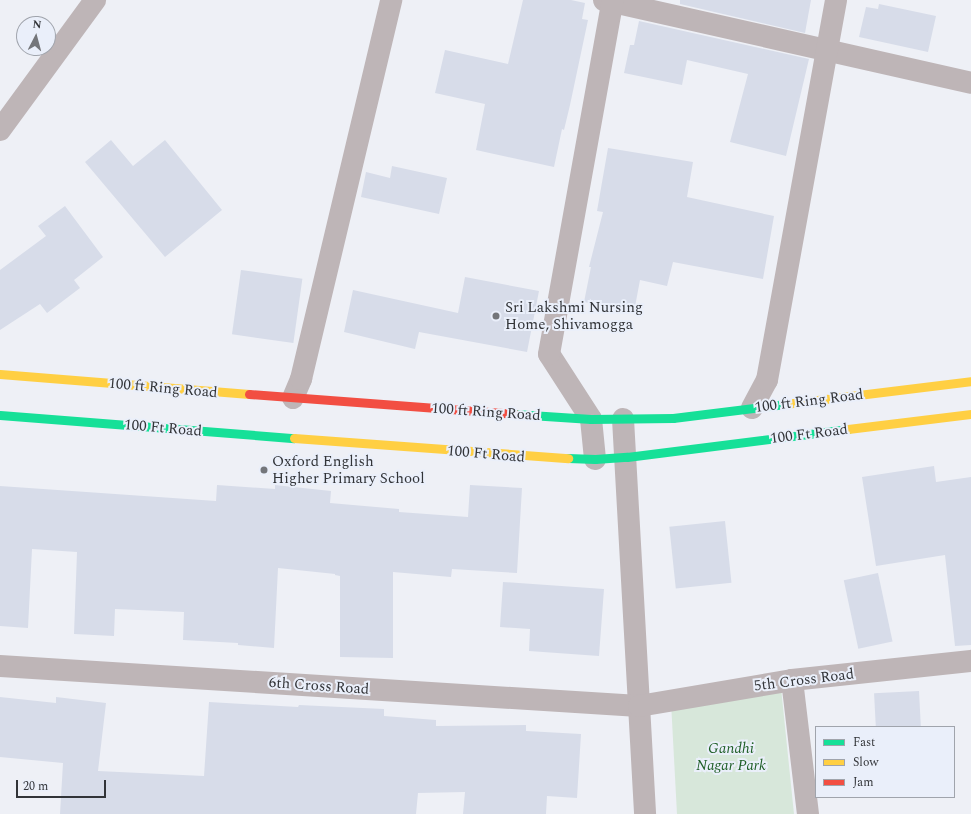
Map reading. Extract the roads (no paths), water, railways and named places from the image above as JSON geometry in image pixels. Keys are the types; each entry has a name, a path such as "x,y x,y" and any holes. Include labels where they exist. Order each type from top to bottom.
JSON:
{"main road":[{"name":"100 ft Ring Road","path":"0,374 293,398 591,419 673,418 971,381"},
{"name":"100 Ft Road","path":"0,415 535,457 595,459 627,457 971,414"}],"street":[{"path":"0,130 95,0"},
{"path":"293,398 301,379 391,0"},
{"path":"752,408 767,380 836,0"},
{"path":"595,459 591,419 549,354 610,1 971,83"},
{"path":"623,419 627,457 645,814"},
{"name":"5th Cross Road","path":"639,706 792,680 971,661"},
{"name":"6th Cross Road","path":"0,666 639,706"},
{"path":"792,680 808,814"}],"place":[{"name":"Sri Lakshmi Nursing Home, Shivamogga","path":"496,316"},
{"name":"Oxford English Higher Primary School","path":"264,470"}],"park label":[{"name":"Gandhi Nagar Park","path":"731,756"}]}
